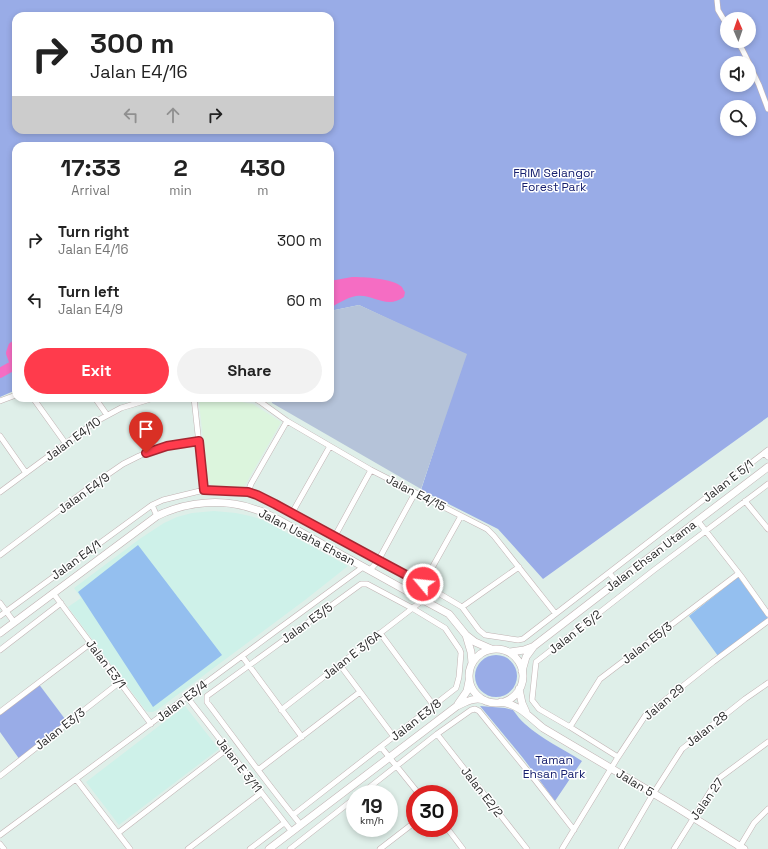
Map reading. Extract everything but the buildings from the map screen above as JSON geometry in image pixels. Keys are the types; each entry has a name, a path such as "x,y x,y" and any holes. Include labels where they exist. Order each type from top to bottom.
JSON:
{"street":[{"path":"717,0 718,10 720,13"},
{"path":"756,81 768,109"},
{"path":"0,401 12,396"},
{"path":"36,402 66,444"},
{"path":"97,402 107,415"},
{"name":"Jalan E4/10","path":"0,492 95,422 121,408 141,402"},
{"path":"194,402 204,490"},
{"name":"Jalan E4/15","path":"260,402 287,421 371,470 491,532 555,613"},
{"path":"248,492 251,484 287,421"},
{"path":"0,436 26,473"},
{"name":"Jalan E4/9","path":"0,554 123,464 159,448 199,441"},
{"path":"292,513 330,446"},
{"path":"766,451 768,457"},
{"name":"Jalan E 5/1","path":"462,607 479,630 485,635 513,640 523,639 766,451"},
{"name":"Jalan Ehsan Utama","path":"522,671 526,657 534,646 768,467"},
{"path":"335,536 371,470"},
{"name":"Jalan E 5/2","path":"570,727 539,709 532,700 536,662 768,484"},
{"name":"Jalan E4/1","path":"0,616 152,505 163,500 204,490 248,492 275,504 423,584 462,607"},
{"path":"370,570 378,560 415,493"},
{"path":"745,501 768,529"},
{"name":"Jalan Usaha Ehsan","path":"0,633 157,516 173,508 192,504 224,503 257,510 280,520 449,614 466,635 480,645 491,649"},
{"path":"152,505 157,516"},
{"path":"423,584 461,516"},
{"path":"698,521 768,614"},
{"name":"Jalan E3/4","path":"0,835 363,567"},
{"path":"462,607 519,567"},
{"path":"609,573 616,582"},
{"name":"Jalan E5/3","path":"570,727 600,679 738,574"},
{"name":"Jalan E3/5","path":"258,770 207,702 207,696 361,584 367,584 412,608"},
{"name":"Jalan E3/1","path":"54,593 151,724"},
{"name":"Jalan E 3/6A","path":"282,710 423,600"},
{"path":"0,603 14,622"},
{"path":"0,650 61,604"},
{"name":"Jalan E3/8","path":"293,815 456,688 458,683 460,650 445,628 412,608"},
{"name":"Jalan 29","path":"562,849 611,768 645,716 768,621"},
{"path":"380,633 434,706"},
{"name":"Jalan Usaha Ehsan","path":"466,635 471,652 472,663"},
{"path":"0,712 91,642"},
{"name":"Jalan Ehsan Utama","path":"510,652 524,650 534,646"},
{"path":"269,849 457,706 471,700 481,699 495,703 512,697 519,689 522,677 522,671 517,658 510,652 491,649 482,653 472,663 469,672 466,694 457,706"},
{"path":"242,656 302,737"},
{"path":"340,665 394,737"},
{"path":"469,680 475,693 486,701"},
{"name":"Jalan E3/3","path":"0,776 120,682"},
{"name":"Jalan 28","path":"621,849 653,794 682,749 745,699 768,683"},
{"name":"Jalan 5","path":"519,689 522,703 527,714"},
{"path":"301,825 258,770 360,692"},
{"name":"Jalan E 3/11","path":"187,697 292,832"},
{"name":"Jalan 5","path":"501,702 511,704 527,714 543,728 741,848"},
{"path":"373,785 437,734 471,710 475,709 479,710 536,780 574,830"},
{"path":"570,727 618,757"},
{"name":"Jalan E2/2","path":"437,734 527,849"},
{"name":"Jalan 27","path":"674,849 718,779 768,742"},
{"path":"381,747 412,785"},
{"path":"118,833 227,749"},
{"path":"76,780 130,849"},
{"path":"188,849 261,793"},
{"path":"290,849 346,805"},
{"path":"741,848 754,823 768,809"},
{"path":"250,849 284,823"},
{"path":"380,849 406,829"},
{"path":"454,837 463,849"},
{"path":"0,844 4,849"}],"shaded area":[{"path":"352,277 385,280 398,284 402,287 405,292 404,297 397,301 385,302 368,297 356,296 346,299 334,306 334,280"},
{"path":"359,305 467,354 421,489 272,403 334,402 334,310"},
{"path":"199,402 242,402 253,404 281,422 244,487 213,486 208,482"},
{"path":"214,511 236,513 263,520 348,566 305,600 157,710 149,712 146,711 68,607 81,598 74,588 141,538 164,523 177,517 192,513"},
{"path":"138,545 222,655 153,707 78,592"},
{"path":"738,577 768,618 718,656 689,616"},
{"path":"185,706 219,749 119,825 86,782"}],"green space":[{"name":"FRIM Selangor Forest Park","path":"0,0 768,0 768,417 543,579 498,529 421,490 465,355 359,305 334,310 334,142 12,142 12,392 0,397"},
{"path":"492,655 500,655 508,658 514,664 517,676 514,688 508,694 500,697 492,697 484,694 478,688 475,680 475,672 478,664 484,658"},
{"path":"38,683 68,723 20,760 0,732 0,712"},
{"name":"Taman Ehsan Park","path":"480,706 513,710 522,721 545,739 582,761 555,801 523,758"}],"waterway":[{"path":"12,350 12,356"},
{"path":"0,373 12,366"}],"route":[{"path":"146,453 167,446 199,441 204,490 248,492 257,495 423,584"}]}
